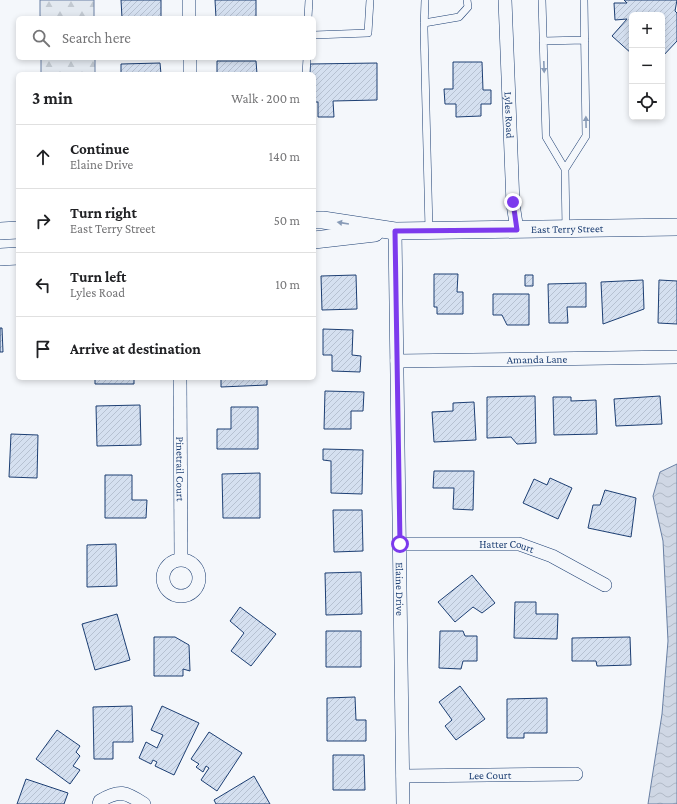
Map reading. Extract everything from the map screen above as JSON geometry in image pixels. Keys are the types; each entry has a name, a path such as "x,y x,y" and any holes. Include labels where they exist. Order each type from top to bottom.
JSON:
{"street":[{"path":"189,0 189,16"},
{"name":"Lyles Road","path":"505,0 513,204 517,230"},
{"path":"190,60 190,72"},
{"name":"East Terry Street","path":"316,220 395,231 677,226"},
{"path":"0,231 16,230"},
{"path":"316,240 395,231"},
{"name":"Elaine Drive","path":"395,231 403,804"},
{"path":"0,257 16,256"},
{"name":"Amanda Lane","path":"397,361 677,357"},
{"name":"Pinetrail Court","path":"180,380 181,559"},
{"name":"Hatter Court","path":"400,544 519,544 552,556 605,585"},
{"name":"Lee Court","path":"403,776 576,774"},
{"path":"99,804 100,801 113,793 130,794 144,804"}],"lane":[{"path":"308,0 308,16"},
{"path":"316,35 368,33 370,0"},
{"path":"425,0 424,23 429,230"},
{"path":"424,23 459,17 468,7 467,0"},
{"path":"542,0 546,137 565,169 566,229"},
{"path":"565,169 586,136 584,0"},
{"path":"543,41 585,40"},
{"path":"306,72 307,60"}],"green space":[{"path":"40,0 94,0 94,16 40,16"},
{"path":"41,60 95,60 95,72 41,72"}],"water":[{"path":"677,464 677,804 648,804 662,714 668,641 663,541 653,496 660,472"}],"building":[{"path":"121,0 161,0 161,16 122,16"},
{"path":"215,0 256,0 256,16 216,16"},
{"path":"624,0 677,0 675,11 677,13 677,41 665,54 665,12 629,12 629,51 612,36 627,19 615,20 614,3 627,3"},
{"path":"217,61 256,61 257,72 217,72"},
{"path":"453,62 482,62 483,90 491,90 491,104 481,104 481,116 456,117 456,104 445,104 444,89 453,89"},
{"path":"160,63 161,72 121,72 121,64"},
{"path":"377,63 377,100 333,101 334,117 318,117 318,102 316,102 316,72 310,72 310,64"},
{"path":"434,274 458,274 457,292 463,292 463,314 437,314 437,307 434,307"},
{"path":"356,275 357,309 322,310 321,276"},
{"path":"525,275 533,275 533,286 525,286"},
{"path":"643,280 644,309 603,324 601,282"},
{"path":"659,280 677,281 677,324 658,323"},
{"path":"586,283 586,307 567,307 568,323 549,323 548,284"},
{"path":"493,294 529,294 529,325 507,325 502,315 493,315"},
{"path":"0,328 2,328 3,352 0,352"},
{"path":"323,329 353,330 352,355 361,356 360,372 332,371 332,355 323,355"},
{"path":"95,380 134,380 134,384 95,384"},
{"path":"221,380 267,380 267,385 221,387"},
{"path":"325,391 364,392 363,411 351,411 351,429 324,429"},
{"path":"535,396 536,443 517,444 511,437 487,438 487,397"},
{"path":"660,396 662,424 616,426 614,399"},
{"path":"553,397 571,397 571,401 596,400 597,434 554,435"},
{"path":"474,402 476,440 434,442 432,412 453,411 453,403"},
{"path":"140,405 141,445 97,446 96,406"},
{"path":"231,407 258,407 258,449 217,449 217,429 231,429"},
{"path":"11,434 38,435 37,478 9,477"},
{"path":"323,449 363,450 362,494 331,493 331,461 323,460"},
{"path":"434,471 474,471 473,510 453,509 454,488 433,488"},
{"path":"260,473 260,518 223,518 222,474"},
{"path":"105,475 132,475 132,500 147,500 146,518 105,518"},
{"path":"550,478 572,488 558,519 523,503 534,479 547,485"},
{"path":"605,490 636,498 631,537 588,528 593,505 600,505"},
{"path":"333,510 362,510 363,551 334,552"},
{"path":"116,544 117,586 87,587 87,545"},
{"path":"361,572 362,614 326,615 325,573"},
{"path":"472,575 495,603 482,613 473,607 455,622 438,602"},
{"path":"515,602 536,602 536,614 558,614 557,639 514,638"},
{"path":"240,607 276,634 251,666 231,651 244,633 230,621"},
{"path":"117,614 130,660 95,670 82,624"},
{"path":"326,631 361,631 361,667 326,667"},
{"path":"440,631 463,631 465,636 477,636 477,661 463,661 461,669 439,668"},
{"path":"154,637 175,637 189,645 190,671 183,669 183,676 154,676"},
{"path":"630,637 631,665 597,666 596,661 572,661 572,638"},
{"path":"460,686 485,719 456,740 445,726 452,720 439,702"},
{"path":"355,697 356,720 366,720 366,741 327,741 327,698"},
{"path":"547,698 547,733 524,733 524,738 507,738 507,699"},
{"path":"132,706 133,742 113,742 113,759 94,759 93,707"},
{"path":"162,706 199,723 174,775 155,766 157,762 153,760 151,764 139,758 146,742 157,748 163,735 151,730"},
{"path":"57,730 80,746 76,752 80,756 73,766 80,770 70,784 36,759"},
{"path":"209,732 242,753 217,791 201,780 209,768 206,766 203,772 196,767 199,764 191,759"},
{"path":"333,755 364,755 365,790 333,790"},
{"path":"254,776 270,804 216,804 214,800"},
{"path":"26,779 68,793 64,804 17,804"}],"route":[{"path":"400,544 395,231 517,230 513,202"}]}
